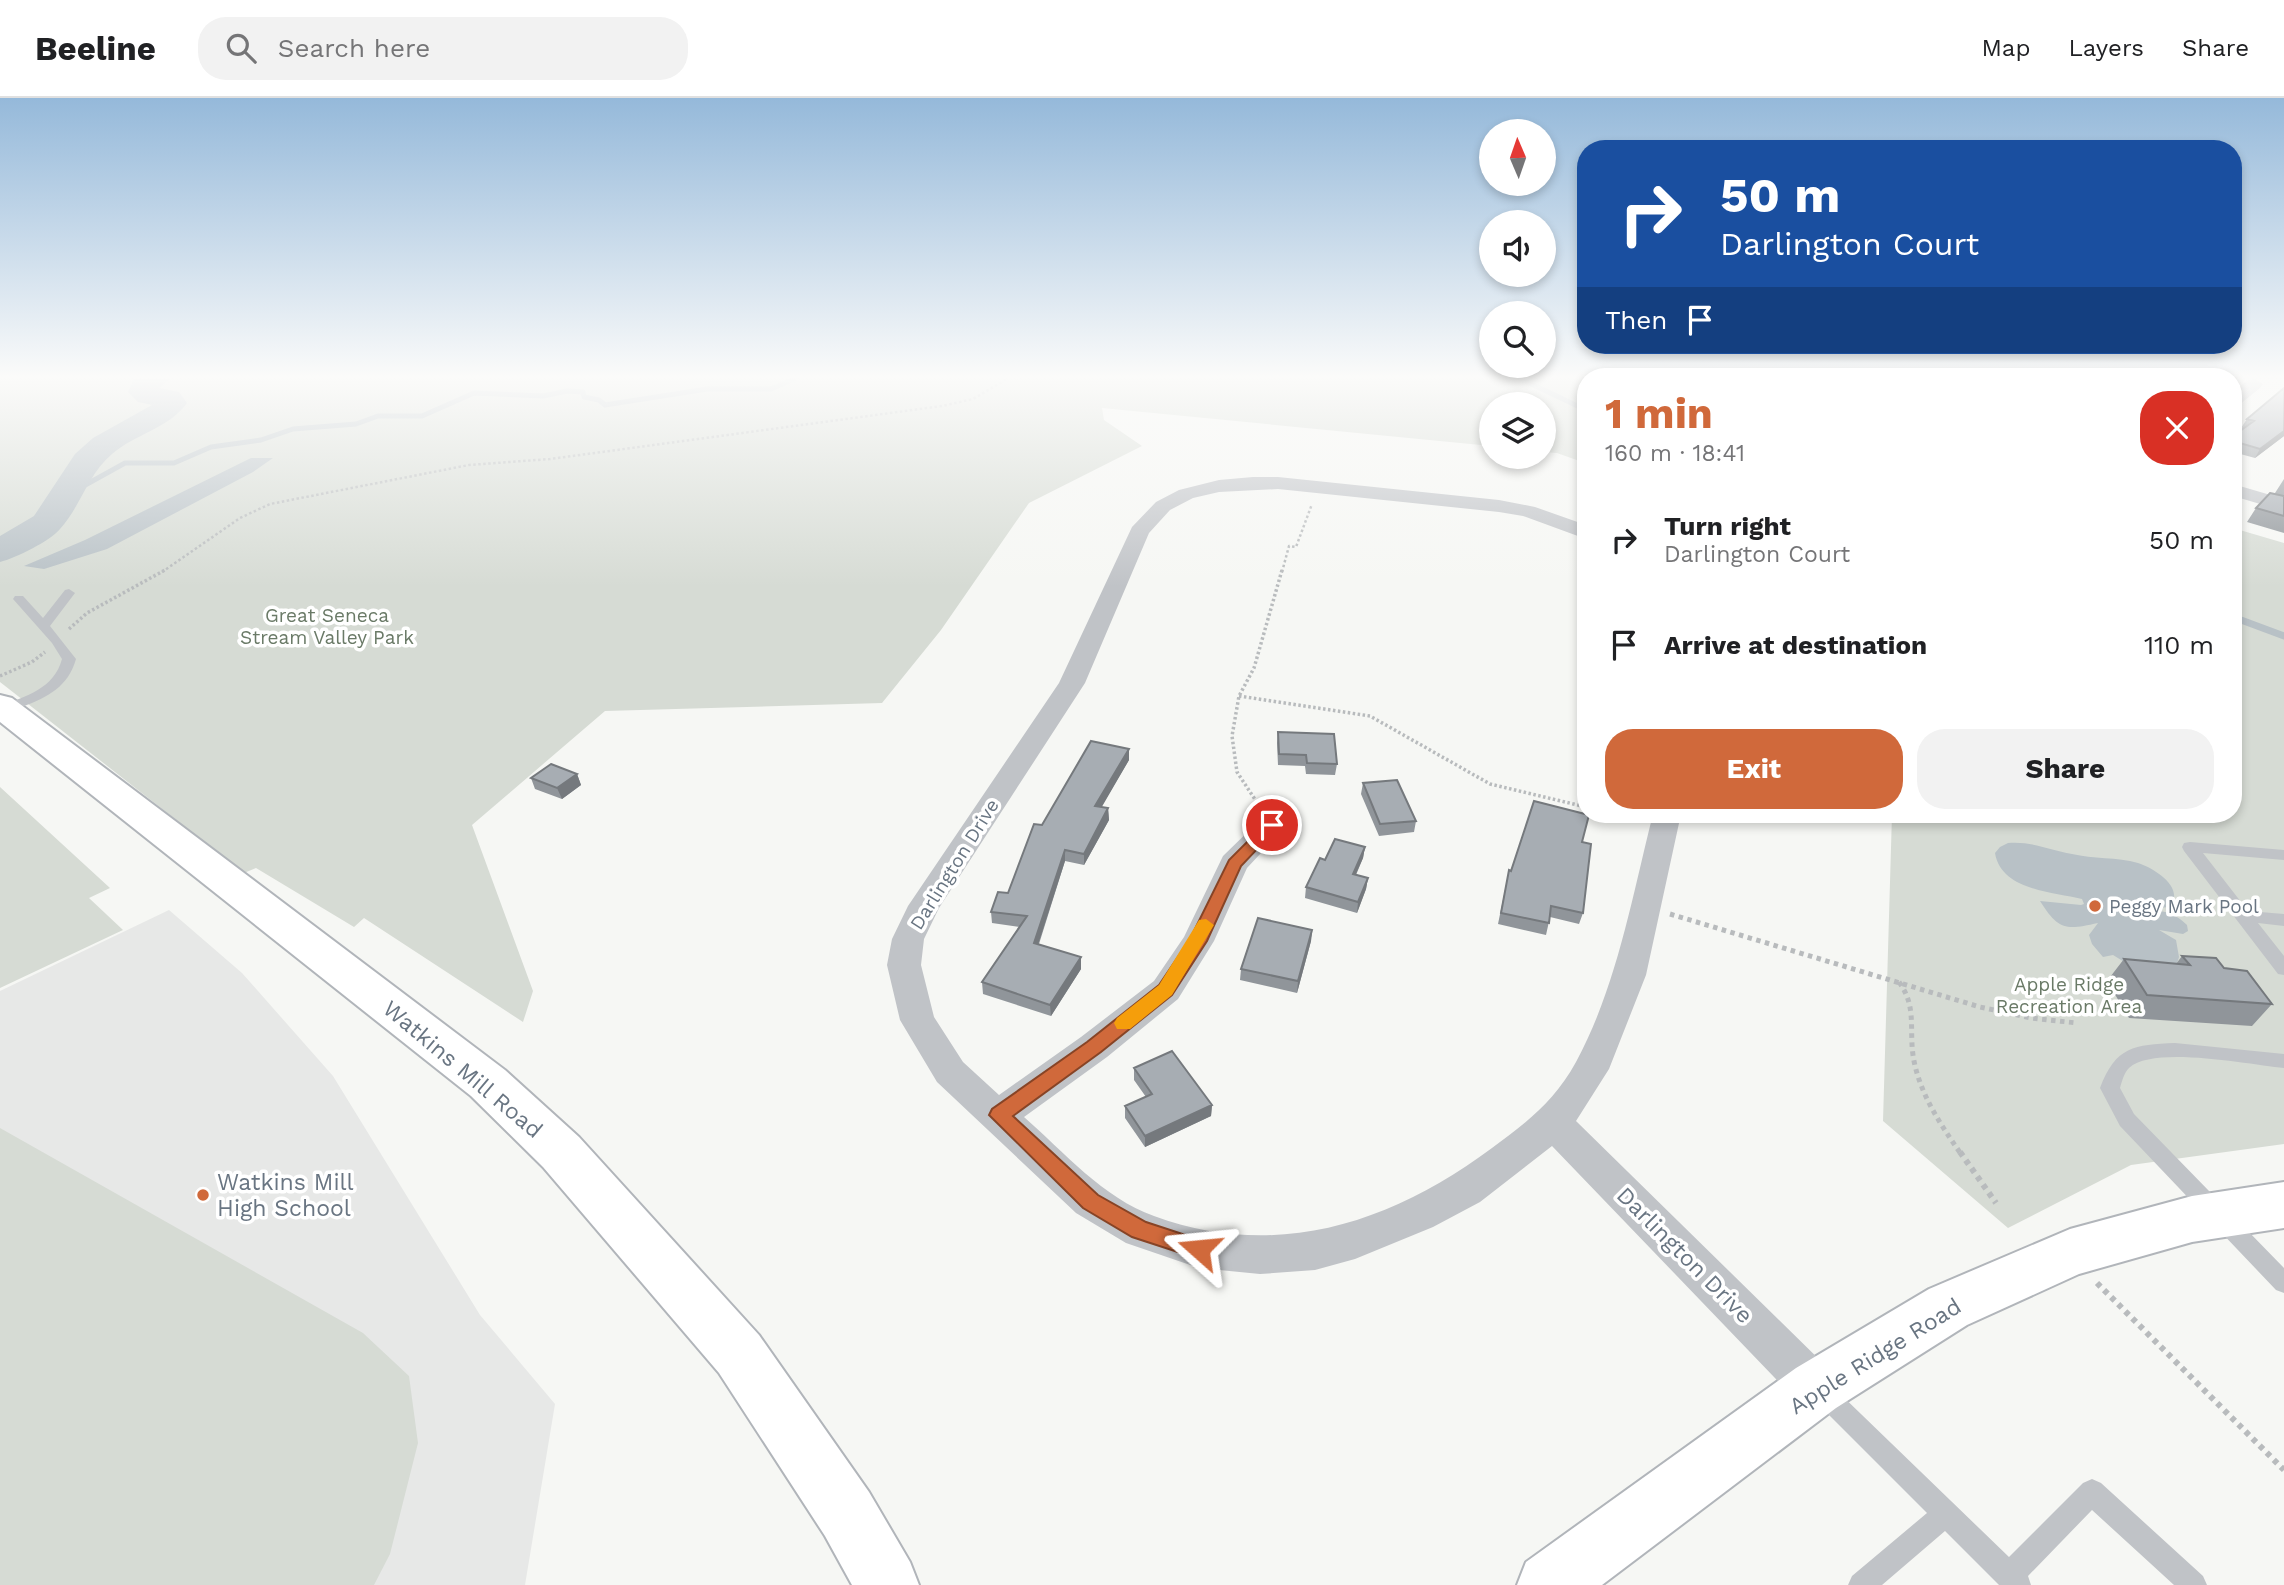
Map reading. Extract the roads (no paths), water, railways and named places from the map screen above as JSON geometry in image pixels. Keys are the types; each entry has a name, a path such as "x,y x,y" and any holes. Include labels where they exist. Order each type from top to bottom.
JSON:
{"street":[{"name":"Darlington Drive","path":"1577,530 1528,511 1278,483 1219,486 1186,494 1163,506 1139,531 1072,683 924,906 908,939 904,965 917,1020 950,1072 1090,1201 1140,1230 1199,1249 1260,1255 1315,1251 1356,1241 1419,1215 1466,1190 1554,1123 1591,1069 1629,975 1665,823"},
{"path":"2242,493 2284,505"},
{"name":"Watkins Mill Road","path":"2,696 488,1083 561,1152 739,1354 847,1514 887,1585"},
{"path":"999,1115 1094,1047 1166,990 1198,941 1234,863 1272,825"},
{"name":"Darlington Drive","path":"1554,1123 1816,1388"},
{"name":"Apple Ridge Road","path":"1549,1585 1816,1388 1948,1307 2070,1253 2192,1219 2284,1205"}],"lane":[{"path":"44,625 69,593"},
{"path":"2,696 44,693 67,673 69,659 44,625 19,599"},
{"path":"2284,855 2190,847 2284,969"},
{"path":"2243,916 2284,920"},
{"path":"2284,1061 2159,1049 2138,1053 2121,1063 2110,1088 2127,1120 2284,1283"},
{"path":"1816,1388 2014,1581 2092,1492 2194,1585"},
{"path":"1861,1585 1947,1513"}],"waterway":[{"path":"0,551 47,523 86,461 100,448"},
{"path":"60,499 125,463 174,463 208,448"},
{"path":"2242,620 2284,636"}],"place":[{"name":"Peggy Mark Pool","path":"2095,906"},
{"name":"Watkins Mill High School","path":"203,1195"}],"park label":[{"name":"Great Seneca Stream Valley Park","path":"327,626"},
{"name":"Apple Ridge Recreation Area","path":"2069,995"}]}
